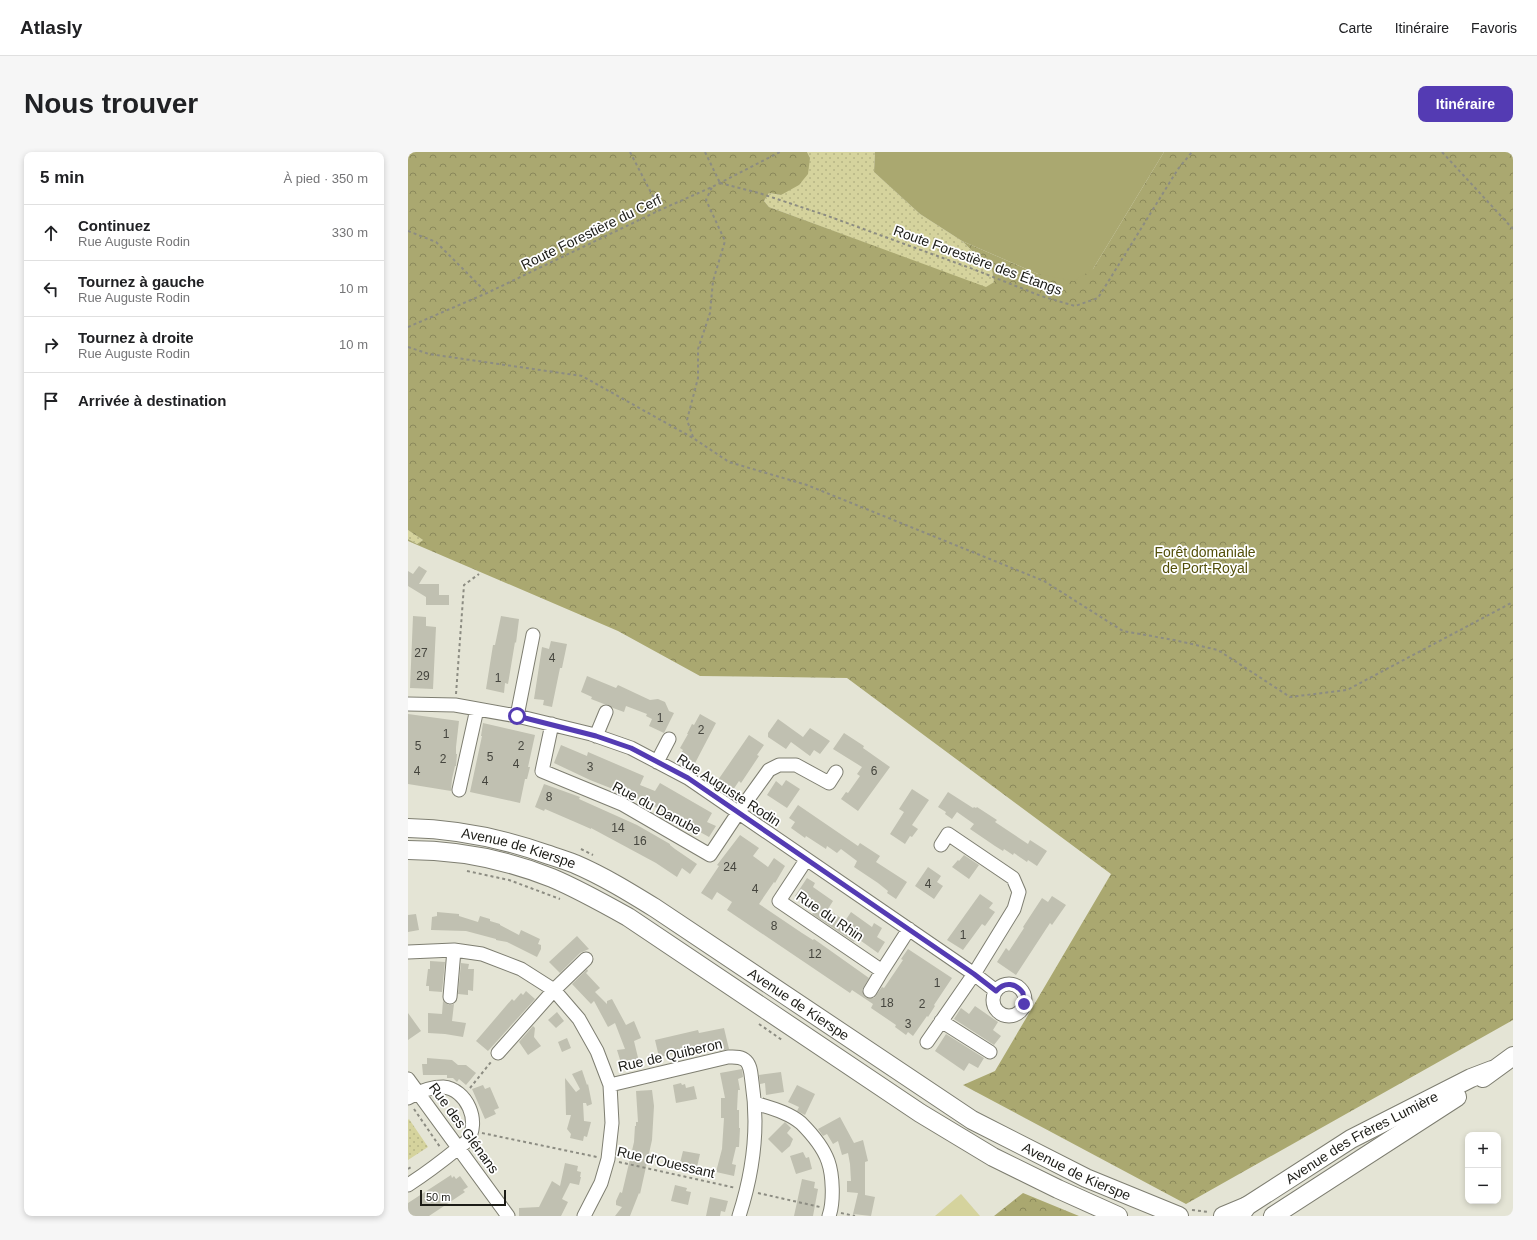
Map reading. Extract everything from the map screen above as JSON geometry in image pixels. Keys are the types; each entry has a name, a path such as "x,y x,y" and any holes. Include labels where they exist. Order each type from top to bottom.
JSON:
{"main road":[{"name":"Avenue de Kierspe","path":"408,828 425,828 471,833 526,847 573,863 608,880 655,908 972,1120 1086,1178 1179,1216"},
{"name":"Avenue de Kierspe","path":"408,850 462,854 507,864 551,878 592,897 628,917 836,1059 920,1113 993,1157 1118,1216"},
{"name":"Avenue des Frères Lumière","path":"1273,1216 1288,1210 1475,1085 1492,1070 1513,1056"},
{"name":"Avenue des Frères Lumière","path":"1223,1216 1244,1211 1352,1139 1471,1078 1492,1070"}],"street":[{"path":"517,716 533,635"},
{"name":"Rue Auguste Rodin","path":"408,704 455,705 517,716 596,736 631,748 688,778 974,974 996,991"},
{"path":"459,790 477,709"},
{"path":"596,736 606,712"},
{"name":"Rue du Danube","path":"552,724 542,771 622,804 710,855 738,813"},
{"path":"656,762 669,739"},
{"path":"738,813 769,770 779,764 796,765 829,783 836,772"},
{"path":"927,1042 974,974 1014,909 1019,892 1013,878 948,834 941,845"},
{"name":"Rue du Rhin","path":"806,860 779,900 882,972"},
{"path":"870,991 909,930"},
{"path":"408,952 454,950 482,954 521,969 554,990 579,1019 597,1051 610,1085 612,1123 608,1159 601,1183 584,1216"},
{"path":"450,996 454,950"},
{"path":"498,1053 554,990 586,960"},
{"path":"941,1021 990,1052"},
{"name":"Rue de Quiberon","path":"610,1085 728,1057 739,1057 745,1061 750,1068 755,1103 753,1159 747,1191 739,1216"},
{"name":"Rue des Glénans","path":"408,1079 413,1095 458,1147 508,1216"},
{"path":"408,1185 441,1163 466,1141 471,1131 473,1120 470,1108 463,1097 453,1090 443,1087 413,1095"},
{"path":"755,1103 780,1111 800,1122 816,1139 828,1161 832,1186 830,1213"}],"path":[{"path":"630,152 660,210"},
{"path":"705,152 720,183"},
{"name":"Route Forestière du Cerf","path":"408,327 487,293 660,210 712,187 780,152"},
{"name":"Route Forestière des Étangs","path":"720,183 759,193 825,215 965,266 1041,296 1075,306 1098,298 1178,169 1192,152"},
{"path":"1442,152 1513,229"},
{"path":"693,438 687,420 698,378 698,349 710,313 713,281 725,241 706,200 712,187"},
{"path":"408,231 436,242 487,293"},
{"path":"408,347 429,354 582,376 693,438 729,462 807,485 1044,581 1124,631 1218,650 1290,697 1347,690 1513,602"},
{"path":"455,705 464,585 479,574"},
{"path":"467,871 509,880 567,901"},
{"path":"753,1020 785,1042"},
{"path":"463,1097 498,1053"},
{"path":"408,1112 413,1108 440,1148"},
{"name":"Rue d'Ouessant","path":"471,1131 608,1159 747,1191 830,1213 855,1216"}],"shaded area":[{"path":"807,152 875,152 874,172 920,214 962,241 992,270 994,282 986,288 769,207 764,201 769,193 781,195 810,158"},
{"path":"408,530 423,540 417,544 408,539"},
{"path":"409,1119 428,1147 408,1160 408,1120"},
{"path":"961,1194 980,1216 935,1216"}],"green space":[{"name":"Forêt domaniale de Port-Royal","path":"408,152 807,152 810,158 808,174 799,185 781,195 769,193 764,201 769,207 986,287 994,282 992,270 962,241 1038,274 1093,269 1164,152 1513,152 1513,1020 1186,1204 963,1085 995,1071 1111,874 847,678 700,676 618,631 408,541 408,539 417,544 423,540 408,530"},
{"path":"1023,1193 1079,1216 994,1216"}],"water":[{"path":"875,152 1164,152 1093,269 1074,281 1038,274 962,241 920,214 874,172"}],"building":[{"path":"419,566 427,571 419,584 439,584 439,595 449,595 449,605 426,605 426,597 408,586 408,571 413,574"},
{"path":"413,616 426,617 426,626 436,627 433,689 410,688"},
{"path":"501,616 519,619 508,684 505,683 504,693 486,689 493,645 495,645"},
{"path":"551,641 567,644 562,668 560,668 552,707 543,705 544,700 534,699 542,647 549,649"},
{"path":"587,676 616,688 618,685 650,700 658,699 665,702 669,711 674,713 664,733 649,726 652,719 646,716 647,714 626,706 624,712 591,699 592,697 581,692"},
{"path":"408,714 459,721 456,747 456,766 452,779 451,791 408,784"},
{"path":"700,714 716,723 693,767 678,758 683,750 680,748 692,724 694,725"},
{"path":"778,719 803,737 810,728 830,741 820,754 814,750 810,756 791,742 786,749 768,737 768,733"},
{"path":"483,723 535,735 528,767 530,767 527,779 525,779 520,803 470,792 482,736"},
{"path":"844,733 864,746 863,748 890,767 858,811 841,799 846,792 848,793 860,776 857,774 862,767 833,749"},
{"path":"749,735 764,745 757,755 759,756 741,783 739,781 733,790 718,780"},
{"path":"561,745 587,756 588,752 644,776 640,785 655,791 660,783 712,813 707,822 716,826 709,837 646,802 590,780 554,763"},
{"path":"786,780 800,789 787,808 767,795 776,781 782,786"},
{"path":"544,784 580,797 579,799 637,825 670,844 697,864 690,874 682,868 677,877 656,863 591,828 545,809 544,811 535,807"},
{"path":"912,789 929,800 912,825 918,829 912,837 910,836 905,844 890,834 904,812 899,809"},
{"path":"948,792 973,808 977,807 997,820 995,822 1028,844 1030,840 1047,851 1037,866 1028,860 1027,862 1014,853 1013,855 1004,849 1003,851 995,846 970,829 974,824 957,812 952,819 945,814 946,812 938,807"},
{"path":"798,805 858,846 860,843 880,856 876,862 907,882 896,899 887,893 888,891 878,883 854,867 857,861 841,849 837,853 827,846 826,849 806,836 805,838 791,828 795,822 789,818"},
{"path":"740,835 759,848 753,856 768,867 774,858 785,866 775,883 774,882 759,904 813,940 814,939 869,978 862,990 866,998 874,998 882,987 884,988 903,960 901,959 908,949 952,978 928,1017 927,1016 913,1036 908,1032 906,1035 895,1027 896,1025 871,1008 873,1004 852,990 850,993 727,910 732,902 717,892 712,900 701,893 719,866 717,865"},
{"path":"964,855 979,865 969,879 952,867"},
{"path":"928,867 941,876 937,882 943,886 934,899 915,886"},
{"path":"807,878 815,883 813,887 833,901 828,909 845,921 851,912 872,927 874,923 882,928 877,937 885,942 878,953 857,938 854,942 812,914 815,911 795,896"},
{"path":"980,894 993,903 989,908 995,912 985,926 982,924 963,950 947,940"},
{"path":"1052,896 1066,905 1052,925 1050,923 1016,975 997,962 1006,948 1009,951 1042,898 1048,902"},
{"path":"437,912 459,914 459,916 478,922 480,916 490,919 490,921 500,924 519,935 521,930 540,939 538,944 541,945 541,949 537,957 507,942 466,931 431,930 432,917 437,916"},
{"path":"416,914 419,930 408,932 408,915"},
{"path":"577,936 589,949 580,953 560,973 549,962"},
{"path":"430,961 445,962 442,992 429,991 429,986 426,986 428,969 430,969"},
{"path":"461,963 469,964 468,969 474,969 473,991 468,990 468,995 458,994"},
{"path":"587,969 588,971 586,973 600,988 595,992 607,1004 607,1001 612,999 626,1025 634,1021 641,1038 634,1041 640,1066 628,1068 625,1062 621,1063 617,1050 625,1049 615,1023 608,1027 594,1001 591,1004 572,984"},
{"path":"526,991 535,999 488,1051 476,1041 512,999 514,1001 521,993 523,995"},
{"path":"443,1001 449,1005 454,1004 452,1021 466,1023 463,1037 428,1033 428,1013 442,1014"},
{"path":"975,1006 998,1022 993,1030 1001,1036 994,1045 954,1019 961,1008 969,1014"},
{"path":"557,1012 564,1021 556,1028 548,1020"},
{"path":"408,1013 421,1031 408,1040"},
{"path":"533,1026 535,1028 534,1037 541,1046 528,1055 519,1042"},
{"path":"724,1028 729,1049 720,1051 719,1047 708,1049 707,1047 659,1057 655,1040 698,1030 699,1033"},
{"path":"946,1034 984,1058 978,1068 969,1063 964,1071 935,1051"},
{"path":"567,1038 571,1048 562,1052 558,1042"},
{"path":"427,1058 452,1060 458,1065 466,1065 476,1073 466,1085 459,1079 457,1082 453,1078 447,1078 447,1075 423,1075 422,1064 427,1064"},
{"path":"742,1069 743,1077 738,1079 740,1090 738,1090 737,1110 739,1110 740,1128 739,1147 736,1147 732,1164 736,1165 734,1176 716,1172 722,1149 724,1118 721,1118 721,1098 725,1098 720,1073"},
{"path":"582,1070 587,1085 588,1084 592,1104 587,1106 586,1103 583,1103 584,1121 591,1122 587,1137 584,1136 583,1141 570,1138 571,1134 567,1129 571,1115 566,1115 565,1078 576,1092 580,1089 572,1074"},
{"path":"781,1072 784,1092 766,1095 765,1083 760,1084 759,1075"},
{"path":"681,1083 682,1085 685,1084 686,1088 694,1086 697,1099 676,1103 673,1085"},
{"path":"483,1085 485,1089 490,1087 499,1108 494,1110 496,1114 485,1119 472,1089"},
{"path":"797,1085 815,1094 805,1115 797,1111 799,1107 788,1102"},
{"path":"652,1090 654,1106 652,1140 640,1194 639,1193 630,1216 615,1216 622,1207 616,1205 616,1201 620,1192 622,1193 634,1142 635,1126 636,1122 638,1122 636,1091"},
{"path":"840,1117 854,1143 863,1140 868,1161 865,1162 865,1195 875,1197 871,1216 853,1214 858,1193 847,1192 847,1181 851,1181 848,1153 842,1155 838,1141 833,1144 827,1134 823,1136 818,1129"},
{"path":"785,1122 791,1128 787,1133 793,1139 790,1146 782,1153 768,1139"},
{"path":"683,1151 700,1154 697,1167 692,1166 691,1170 679,1167"},
{"path":"803,1152 806,1158 809,1157 812,1169 796,1174 790,1156"},
{"path":"565,1163 578,1166 577,1171 581,1172 581,1177 579,1185 570,1183 562,1199 568,1202 561,1216 519,1216 519,1208 539,1207 552,1181 560,1186"},
{"path":"451,1175 452,1178 454,1176 456,1179 460,1176 468,1187 463,1190 465,1192 429,1216 408,1216 408,1203"},
{"path":"802,1179 815,1182 814,1188 818,1189 813,1216 794,1216"},
{"path":"675,1185 687,1188 686,1191 691,1192 688,1205 671,1201"},
{"path":"710,1197 728,1201 725,1212 721,1211 720,1216 706,1216"}],"route":[{"path":"517,716 591,734 631,748 688,778 974,974 996,991 1005,984 1016,986 1023,993 1025,999 1024,1004"}]}
